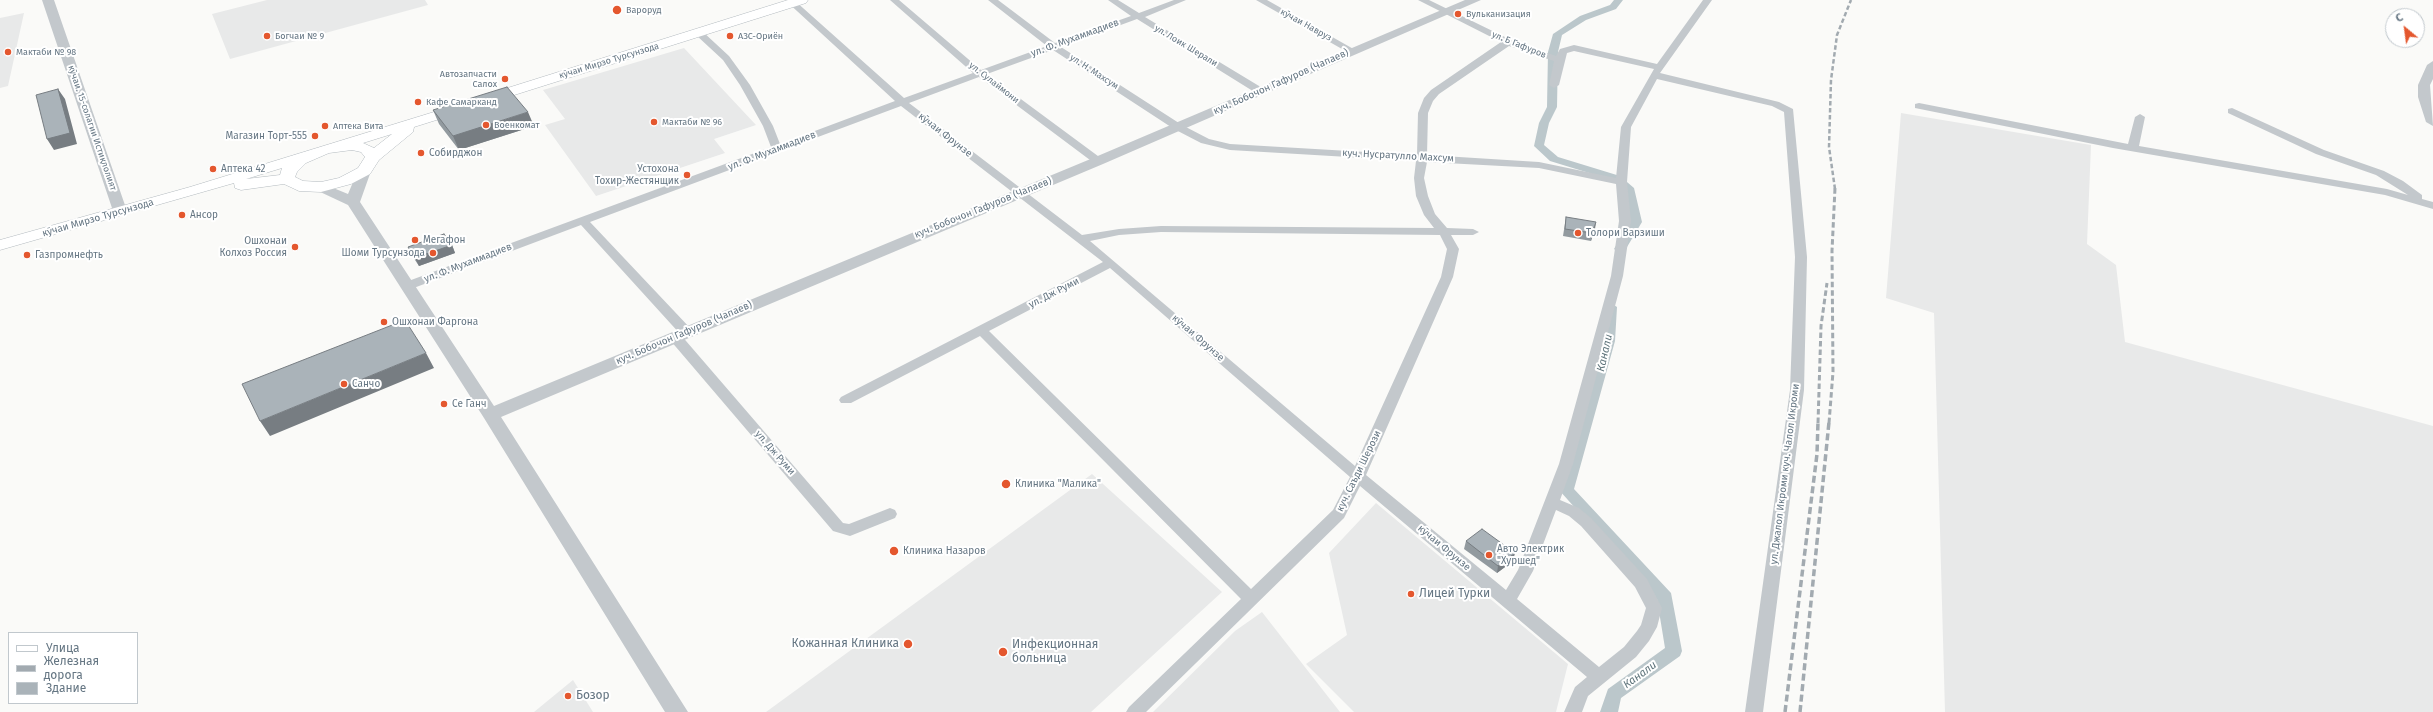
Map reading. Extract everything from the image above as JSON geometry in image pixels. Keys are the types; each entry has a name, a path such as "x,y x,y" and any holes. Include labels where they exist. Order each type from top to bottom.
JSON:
{"main road":[{"name":"кӯчаи Мирзо Турсунзода","path":"0,245 196,190 416,122 794,1"},
{"name":"кӯчаи Мирзо Турсунзода","path":"196,190 288,179 299,186 321,187 345,181 364,171 373,157 416,122"},
{"name":"кӯчаи Мирзо Турсунзода","path":"339,146 352,145 367,149 373,157"},
{"name":"кӯчаи Мирзо Турсунзода","path":"288,179 289,170 300,160 311,154"}],"street":[{"name":"кӯчаи. 15-солагии Истиқлолият","path":"48,0 120,211"},
{"name":"ул. Сулаймони","path":"894,0 979,73 1098,161"},
{"name":"ул. Н. Махсум","path":"992,0 1053,46 1178,127"},
{"name":"ул. Лоик Шерали","path":"1112,0 1260,91"},
{"name":"ул. Ф. Мухаммадиев","path":"407,286 979,73 1182,0"},
{"name":"кӯчаи Навруз","path":"1260,0 1352,51"},
{"name":"ул. Б Гафуров","path":"1422,0 1508,42 1559,60 1563,51 1574,48 1657,71"},
{"name":"куч. Бобочон Гафуров (Чапаев)","path":"490,414 1018,192 1098,161 1352,51 1475,0"},
{"path":"1508,600 1525,571 1566,464 1617,276 1625,221 1621,182 1626,127 1657,71 1708,0"},
{"name":"кӯчаи Фрунзе","path":"794,1 902,102 1111,263 1358,476 1600,678"},
{"path":"699,32 726,58 745,85 768,126 777,148"},
{"name":"куч. Саъди Шерози","path":"1135,712 1339,514 1358,476 1447,277 1453,249 1445,234 1430,215 1422,196 1418,178 1422,157 1423,113 1428,100 1435,92 1508,42"},
{"path":"1554,84 1559,60"},
{"path":"2433,65 2424,85 2425,97 2433,122"},
{"name":"ул. Джалол Икроми куч. Чалол Икроми","path":"1657,71 1775,104 1789,111 1800,257 1797,390 1754,712"},
{"path":"1919,106 2134,148 2387,192 2428,204"},
{"path":"2232,111 2320,152 2380,173 2400,183 2428,204"},
{"path":"2134,148 2140,117"},
{"name":"куч. Нусратулло Махсум","path":"1178,127 1205,142 1230,147 1539,165 1621,182"},
{"path":"353,202 364,171"},
{"path":"321,187 353,202 490,414 677,712"},
{"name":"ул. Дж Руми","path":"582,220 681,334 838,527 850,530 890,514"},
{"path":"1081,239 1119,232 1161,229 1445,234 1474,232"},
{"name":"ул. Дж Руми","path":"846,400 1111,263"},
{"path":"981,330 1251,599"},
{"path":"1551,502 1574,512 1586,522 1641,583 1654,608 1649,627 1643,636 1630,652 1581,692 1573,712"}],"shaded area":[{"name":"Богчаи № 9","path":"267,0 425,0 428,5 230,59 212,14"},
{"name":"Мактаби № 98","path":"24,13 8,86 0,88 0,18"},
{"name":"Мактаби № 96","path":"684,48 756,125 714,139 725,153 596,196 545,125 565,119 543,90"},
{"path":"1901,113 2091,145 2087,244 2116,265 2125,342 2433,426 2433,712 1945,712 1934,313 1886,298"},
{"name":"Инфекционная больница","path":"1092,474 1222,592 1091,712 766,712"},
{"name":"Лицей Турки","path":"1376,503 1568,664 1556,712 1354,712 1306,664 1347,635 1329,553"},
{"path":"1262,612 1340,712 1153,712 1235,631"},
{"name":"Бозор","path":"573,680 593,712 534,712"}],"building":[{"path":"507,87 528,112 453,136 433,110"},
{"path":"58,89 70,133 47,139 36,95"},
{"path":"1566,217 1596,222 1592,233 1565,229"},
{"path":"444,234 452,245 415,258 408,247"},
{"path":"405,320 426,353 260,421 242,384"},
{"path":"1482,529 1515,553 1498,566 1466,541"}],"waterway":[{"name":"Канали","path":"1619,0 1613,7 1583,18 1558,34 1553,52 1552,107 1544,123 1539,146 1554,159 1616,178 1630,190 1636,222 1620,249"},
{"name":"Канали","path":"1609,712 1614,694 1674,651 1665,597 1603,528 1566,490 1609,341 1611,307"}],"railway":[{"path":"1835,189 1829,147 1831,80 1837,35 1851,0"},
{"path":"1829,423 1833,372 1832,251 1835,189"},
{"path":"1818,423 1821,326 1827,283"},
{"path":"1785,712 1817,454 1818,422"},
{"path":"1800,712 1829,422"}],"place":[{"name":"Вароруд","path":"617,10"},
{"name":"Вульканизация","path":"1458,14"},
{"name":"Богчаи № 9","path":"267,36"},
{"name":"АЗС-Ориён","path":"730,36"},
{"name":"Мактаби № 98","path":"8,52"},
{"name":"Автозапчасти Салох","path":"505,79"},
{"name":"Кафе Самарканд","path":"418,102"},
{"name":"Мактаби № 96","path":"654,122"},
{"name":"Военкомат","path":"486,125"},
{"name":"Аптека Вита","path":"325,126"},
{"name":"Магазин Торт-555","path":"315,136"},
{"name":"Собирджон","path":"421,153"},
{"name":"Аптека 42","path":"213,169"},
{"name":"Устохона Тохир-Жестянщик","path":"687,175"},
{"name":"Ансор","path":"182,215"},
{"name":"Толори Варзиши","path":"1578,233"},
{"name":"Мегафон","path":"415,240"},
{"name":"Ошхонаи Колхоз Россия","path":"295,247"},
{"name":"Шоми Турсунзода","path":"433,253"},
{"name":"Газпромнефть","path":"27,255"},
{"name":"Ошхонаи Фаргона","path":"384,322"},
{"name":"Санчо","path":"344,384"},
{"name":"Се Ганч","path":"444,404"},
{"name":"Клиника \"Малика\"","path":"1006,484"},
{"name":"Клиника Назаров","path":"894,551"},
{"name":"Авто Электрик \"Хуршед\"","path":"1489,555"},
{"name":"Лицей Турки","path":"1411,594"},
{"name":"Кожанная Клиника","path":"908,644"},
{"name":"Инфекционная больница","path":"1003,652"},
{"name":"Бозор","path":"568,696"}]}
